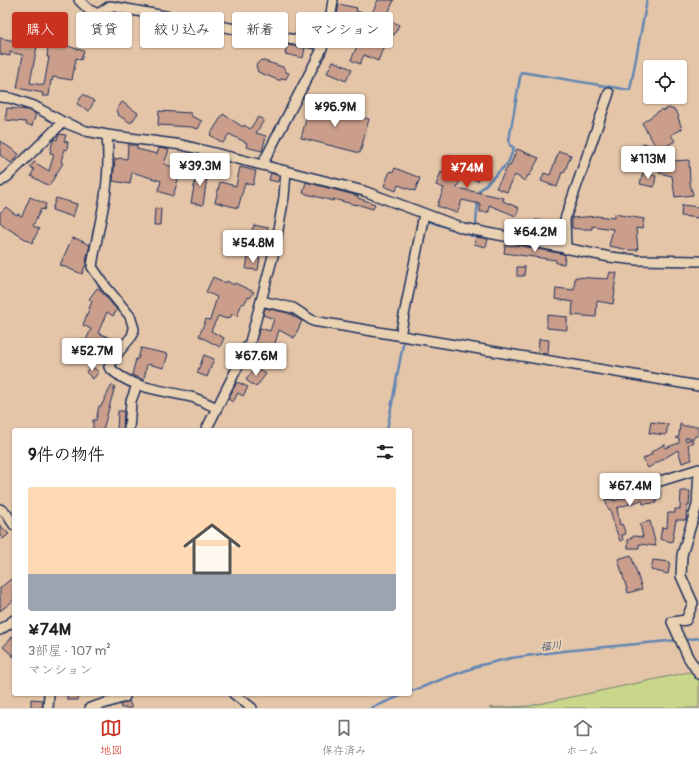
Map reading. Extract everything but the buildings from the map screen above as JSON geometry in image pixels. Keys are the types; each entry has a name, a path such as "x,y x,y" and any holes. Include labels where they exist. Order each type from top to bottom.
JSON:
{"street":[{"path":"78,0 88,9 98,14 110,6 296,41"},
{"path":"331,12 333,0"},
{"path":"262,165 322,48"},
{"path":"566,249 565,219 609,92"},
{"path":"0,97 10,98 34,106 63,122 86,131 182,145 364,191 464,228 610,257 637,260 699,261"},
{"path":"0,182 63,122"},
{"path":"107,135 108,152 104,202 92,267 130,316 134,329 132,336 117,354 109,367 113,372 137,386 193,397 216,408"},
{"path":"207,428 250,342 274,252 284,197 286,171"},
{"path":"400,336 424,214"},
{"path":"261,301 294,308 313,321 699,386"},
{"path":"128,428 131,402 137,386"},
{"path":"610,494 641,487 699,470 697,505 682,555 681,576 693,603 686,620 672,622 688,657 699,674"},
{"path":"7,510 12,521"},
{"path":"0,630 12,621"},
{"path":"48,708 49,696"},
{"path":"237,696 252,708"},
{"path":"90,708 125,697"}],"green space":[{"path":"699,670 699,708 489,708 529,706"}],"waterway":[{"path":"479,195 479,191 508,163 514,148 510,145 509,140 521,72 630,90 647,0"},
{"path":"426,226 428,221 473,236 476,224 478,200"},
{"path":"387,428 404,339"},
{"name":"福川","path":"684,640 699,638"},
{"name":"福川","path":"412,691 481,665 511,658 563,651 679,640"},
{"name":"福川","path":"371,708 400,696"}]}
